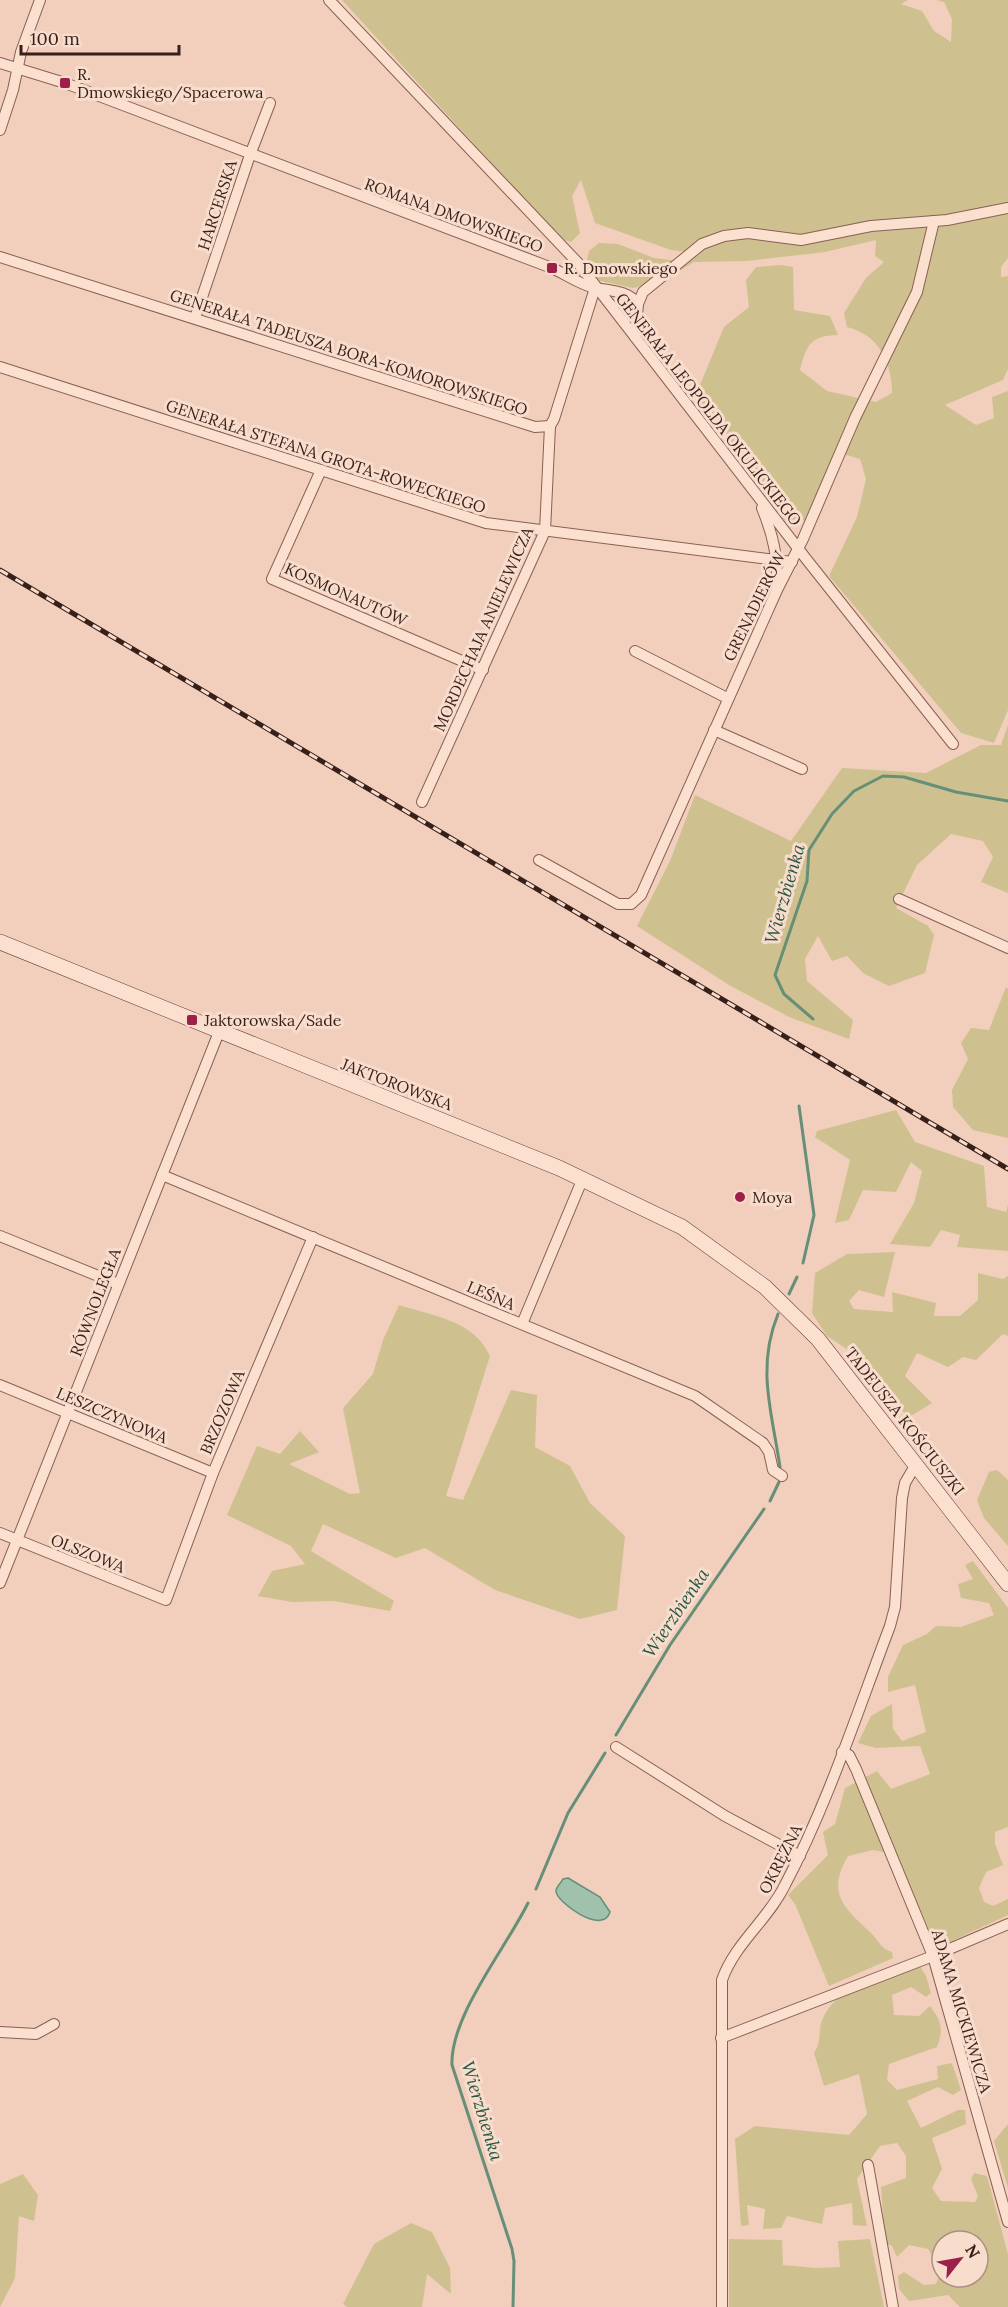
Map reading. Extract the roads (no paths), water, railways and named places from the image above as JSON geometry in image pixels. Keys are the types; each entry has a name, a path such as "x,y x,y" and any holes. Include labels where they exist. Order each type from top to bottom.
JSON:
{"main road":[{"name":"JAKTOROWSKA","path":"0,942 583,1178 682,1227 765,1287"},
{"name":"TADEUSZA KOŚCIUSZKI","path":"765,1287 818,1340 1008,1584"}],"street":[{"path":"0,130 13,90 17,68 40,0"},
{"name":"GENERAŁA LEOPOLDA OKULICKIEGO","path":"329,0 561,244 757,497 953,744"},
{"name":"ROMANA DMOWSKIEGO","path":"0,63 65,83 249,155 552,268 595,288 605,288 632,296 638,304"},
{"name":"HARCERSKA","path":"195,318 249,155 270,103"},
{"path":"635,337 638,304 643,292 702,244 724,236 748,233 801,240 871,226 934,221 1008,208"},
{"name":"GRENADIERÓW","path":"539,860 618,904 631,904 641,895 727,698 798,549 855,418 916,292 934,221"},
{"name":"GENERAŁA TADEUSZA BORA-KOMOROWSKIEGO","path":"0,257 535,427 550,426"},
{"path":"550,426 595,288"},
{"name":"GENERAŁA STEFANA GROTA-ROWECKIEGO","path":"0,367 486,523 792,562"},
{"name":"MORDECHAJA ANIELEWICZA","path":"422,802 545,531 550,426"},
{"name":"KOSMONAUTÓW","path":"321,470 272,579 483,670"},
{"path":"757,497 771,532 777,560 777,590"},
{"path":"635,651 727,698"},
{"path":"714,730 802,769"},
{"path":"899,899 1008,948"},
{"name":"RÓWNOLEGŁA","path":"0,1582 219,1032"},
{"name":"LEŚNA","path":"162,1175 695,1396 763,1443 769,1452 773,1470 782,1476"},
{"path":"522,1324 583,1178"},
{"path":"0,1236 118,1284"},
{"name":"BRZOZOWA","path":"166,1600 213,1473 313,1237"},
{"name":"LESZCZYNOWA","path":"0,1385 213,1473"},
{"name":"OKRĘŻNA","path":"722,2307 723,1980 726,1969 746,1938 778,1899 828,1792 895,1607 899,1521 906,1483 916,1464"},
{"name":"OLSZOWA","path":"0,1533 166,1600"},
{"path":"616,1747 725,1816 800,1856"},
{"name":"ADAMA MICKIEWICZA","path":"842,1752 849,1755 856,1769 933,1956 1008,2222"},
{"path":"722,2038 933,1956 1008,1924"},
{"path":"0,2032 36,2034 54,2024"},
{"path":"868,2165 893,2307"}],"waterway":[{"name":"Wierzbienka","path":"813,1019 784,994 775,975 807,881 809,850 832,814 854,791 883,776 904,777 956,792 1008,801"},
{"name":"Wierzbienka","path":"799,1106 814,1215 803,1263"},
{"name":"Wierzbienka","path":"789,1294 797,1277"},
{"name":"Wierzbienka","path":"778,1314 771,1334 767,1372 770,1409 780,1467"},
{"name":"Wierzbienka","path":"770,1501 779,1482"},
{"name":"Wierzbienka","path":"616,1735 670,1645 764,1509"},
{"name":"Wierzbienka","path":"536,1889 568,1813 605,1753"},
{"name":"Wierzbienka","path":"513,2307 512,2249 452,2065 454,2046 469,2004 528,1903"}],"railway":[{"path":"0,570 1008,1169"}],"place":[{"name":"R. Dmowskiego/Spacerowa","path":"65,83"},
{"name":"R. Dmowskiego","path":"552,268"},
{"name":"Jaktorowska/Sade","path":"192,1020"},
{"name":"Moya","path":"740,1197"}]}
